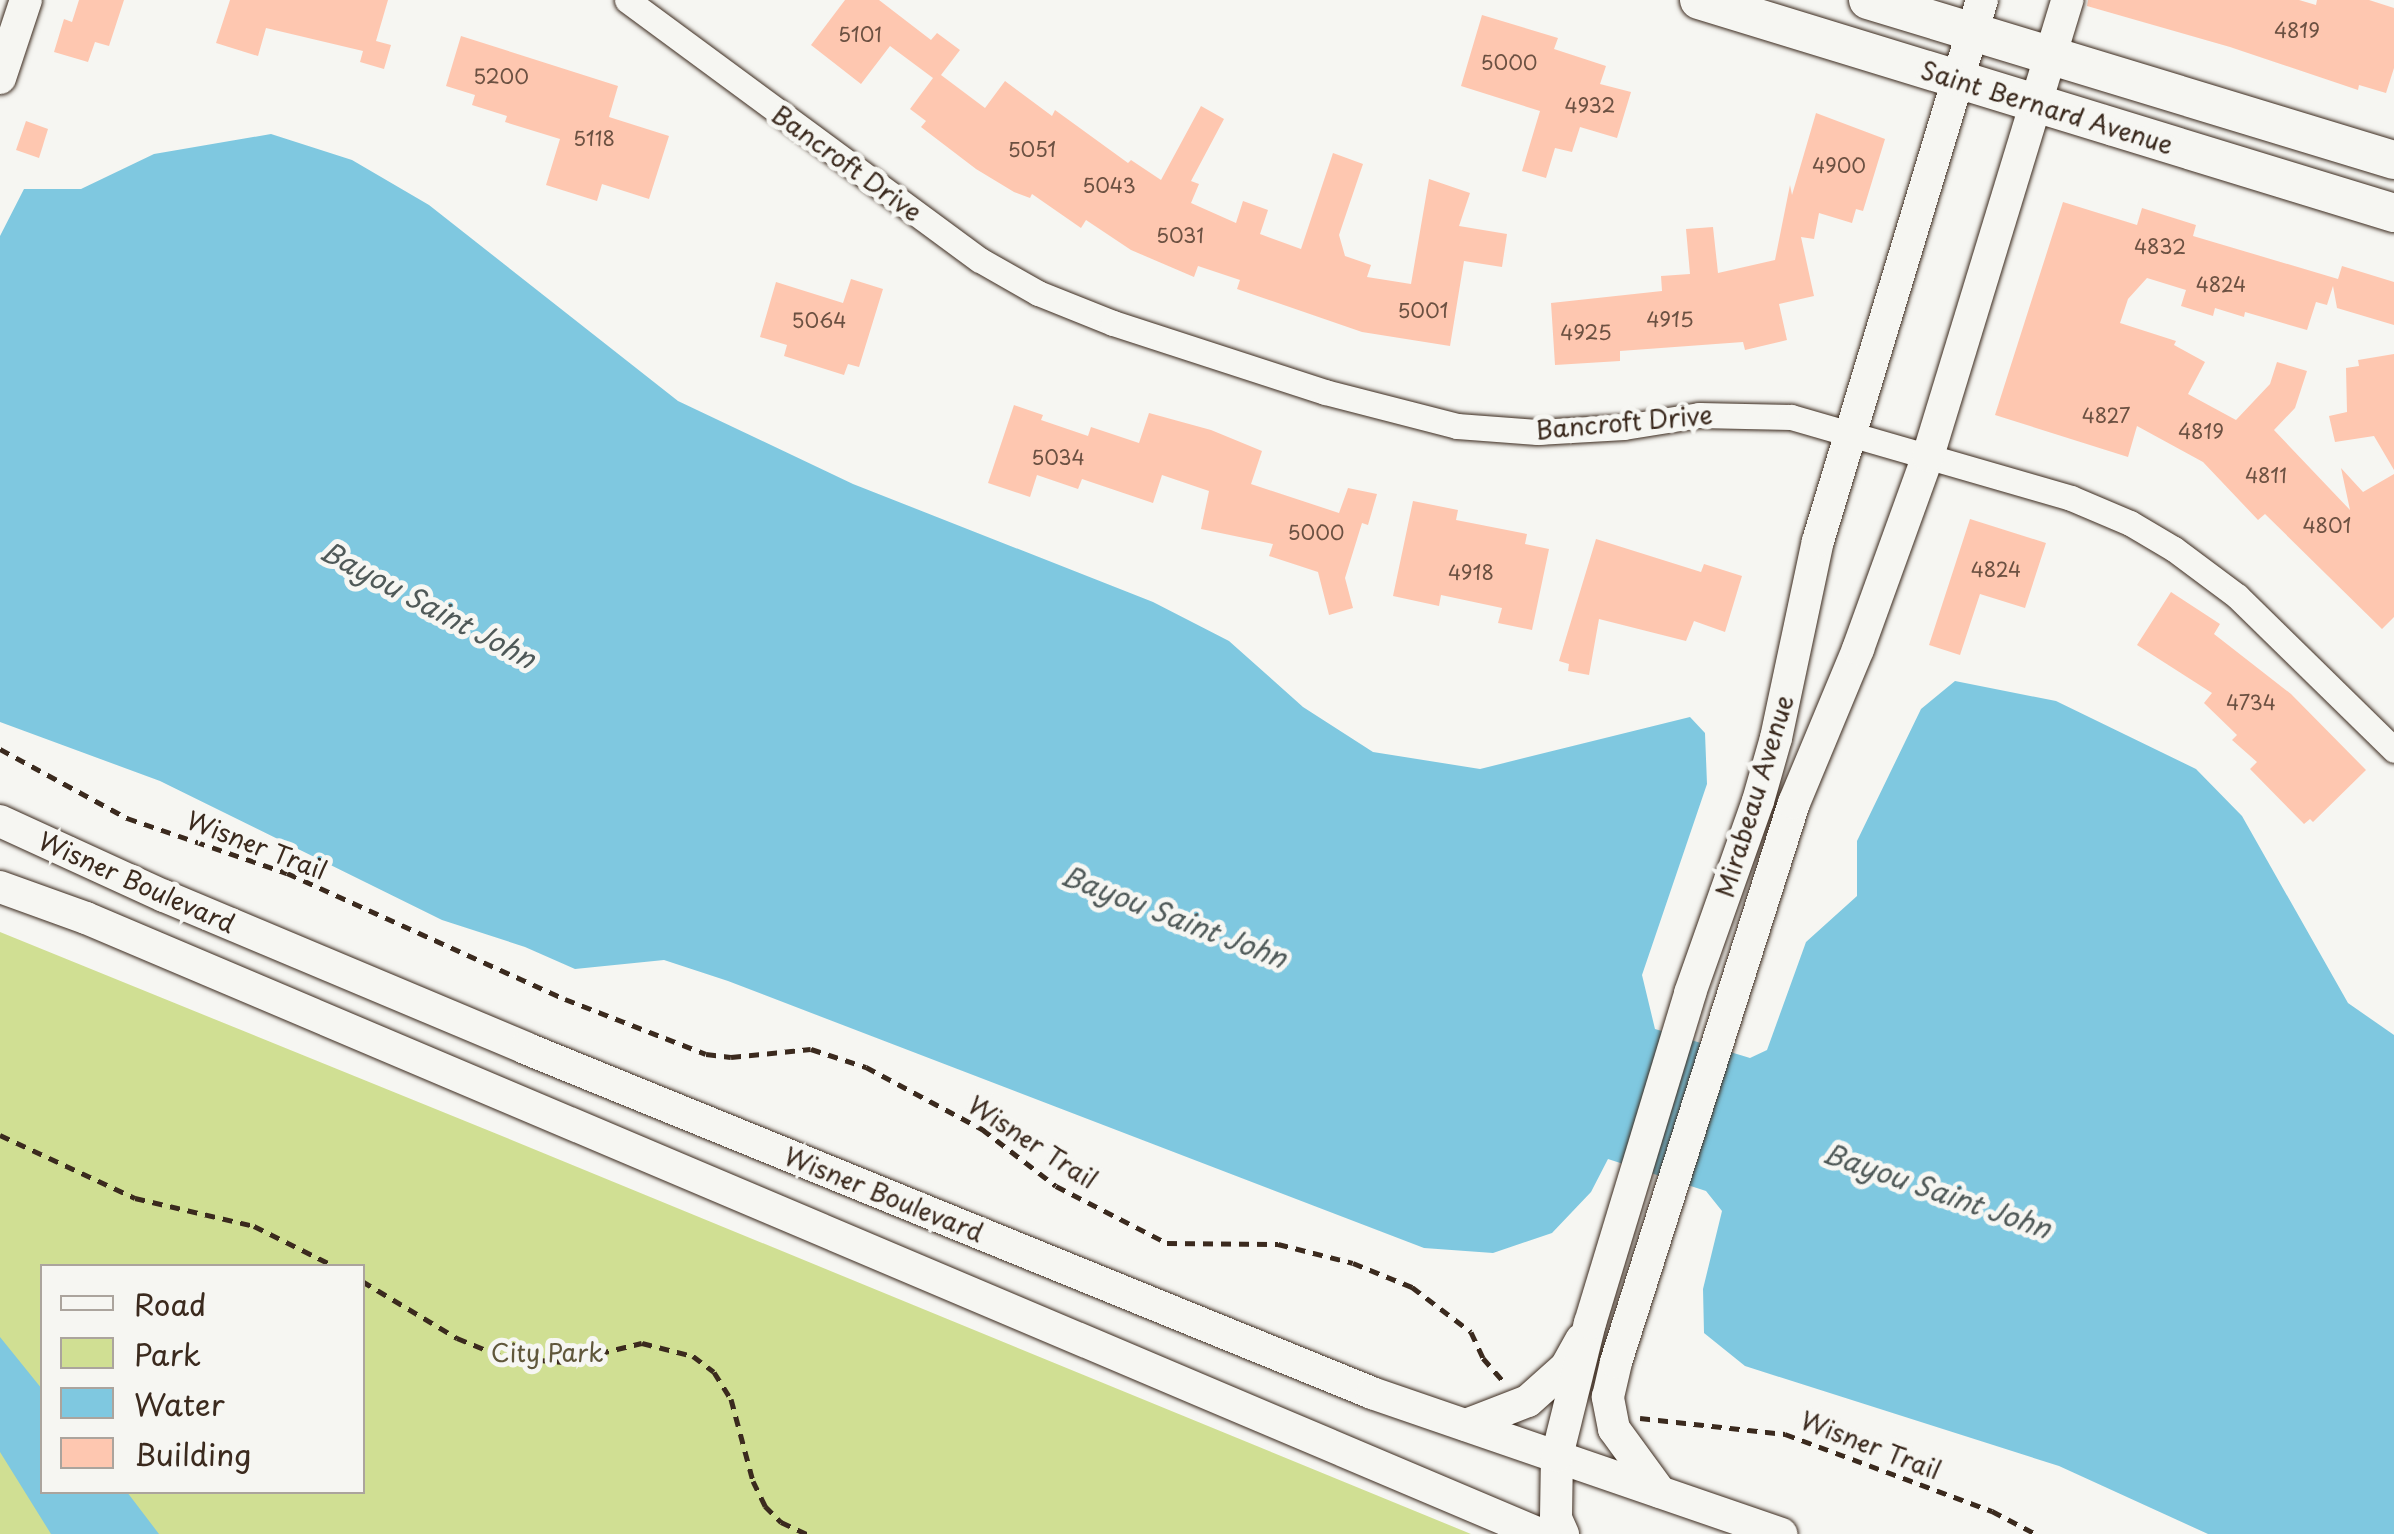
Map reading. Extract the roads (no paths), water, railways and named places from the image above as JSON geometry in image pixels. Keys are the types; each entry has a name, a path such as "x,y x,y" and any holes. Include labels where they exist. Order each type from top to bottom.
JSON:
{"main road":[{"name":"Saint Bernard Avenue","path":"1699,0 2394,213"},
{"name":"Saint Bernard Avenue","path":"1868,0 1977,16 2050,55 2394,160"}],"street":[{"path":"0,78 26,0"},
{"name":"Bancroft Drive","path":"627,0 980,260 1038,292 1113,324 1359,403 1457,426 1537,432 1745,413 1790,417 2071,498 2130,523 2174,549 2288,642 2394,750"},
{"name":"Mirabeau Avenue","path":"1660,1492 1625,1446 1612,1416 1608,1397 1616,1362 1794,803 1865,632 1928,456 2067,0"},
{"name":"Mirabeau Avenue","path":"1563,1534 1556,1518 1557,1456 1590,1323 1690,993 1776,738 1818,541 1977,16"},
{"name":"Wisner Boulevard","path":"0,821 525,1048 1372,1393 1781,1534"},
{"name":"Wisner Boulevard","path":"0,887 86,918 1539,1534"},
{"path":"1466,1426 1534,1396 1566,1367 1590,1323"}],"water":[{"name":"Bayou Saint John","path":"271,134 352,160 429,205 678,401 853,484 1153,602 1229,641 1303,707 1373,752 1480,769 1690,717 1705,733 1707,784 1642,975 1655,1029 1750,1058 1767,1050 1806,942 1857,896 1857,841 1921,709 1955,681 2056,701 2196,769 2242,816 2348,1003 2394,1035 2394,1534 2208,1534 2059,1466 1745,1366 1704,1333 1703,1289 1722,1211 1706,1191 1608,1159 1591,1192 1552,1233 1493,1253 1424,1248 728,981 664,960 575,969 525,947 442,920 160,781 0,722 0,236 24,189 81,189 154,154"},
{"path":"0,1337 40,1387 40,1494 129,1494 159,1534 51,1534 0,1452"}],"park label":[{"name":"City Park","path":"547,1352"}]}
